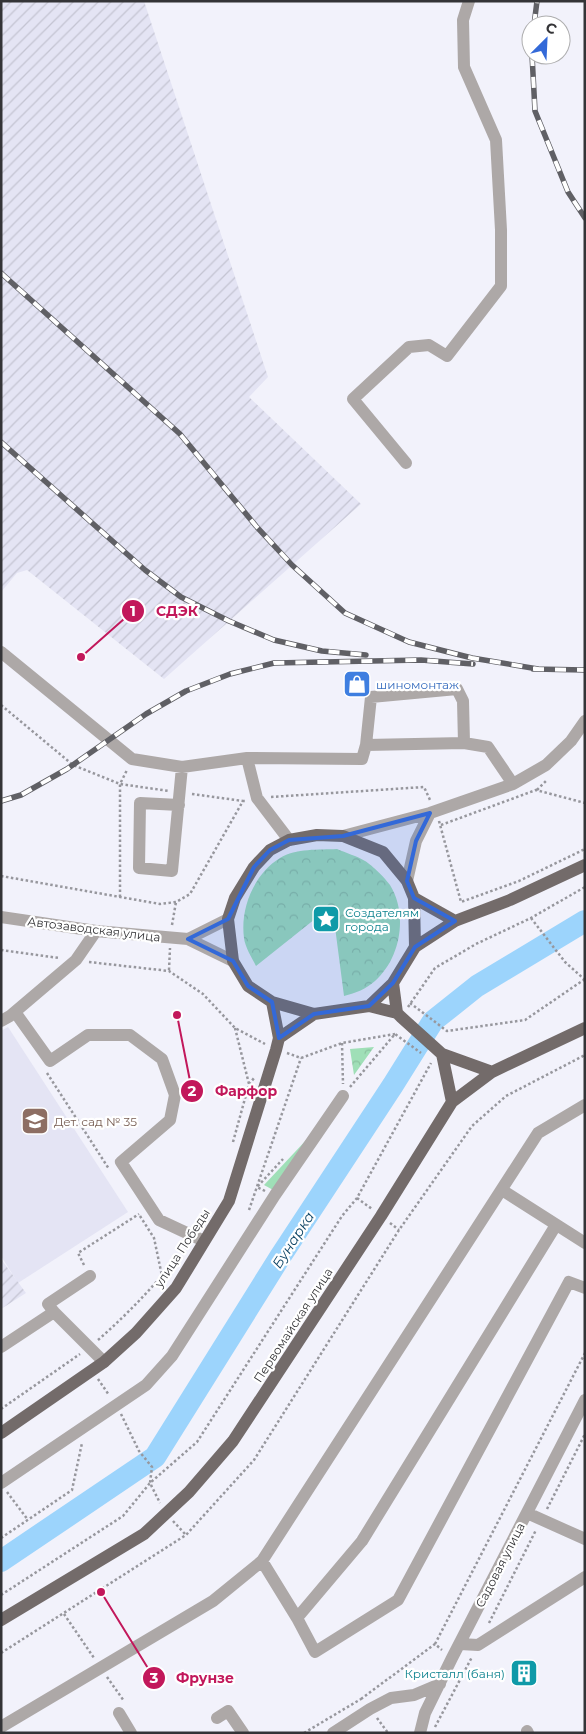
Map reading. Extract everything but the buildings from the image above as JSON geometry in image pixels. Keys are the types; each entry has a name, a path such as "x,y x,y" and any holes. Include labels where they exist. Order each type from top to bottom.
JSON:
{"main road":[{"path":"415,947 414,898 407,881 383,852 343,836 317,835 289,840 270,850 254,867 235,898 228,919 233,961 248,986 272,1002 314,1014 370,1006 399,1015 437,1055 452,1102"},
{"path":"370,1006 393,982 415,947 455,921 510,900 585,865"},
{"path":"414,898 455,921"},
{"path":"393,982 399,1015"},
{"path":"272,1002 278,1044"},
{"path":"278,1044 314,1014"},
{"name":"Первомайская улица","path":"1,1620 144,1534 189,1492 233,1442 381,1216 452,1102 492,1072 585,1028"},
{"name":"улица Победы","path":"1,1433 104,1362 136,1333 176,1288 228,1201 278,1044"},
{"path":"437,1055 492,1072"}],"street":[{"path":"406,463 353,399 409,347 429,346 447,356 501,286 502,230 496,140 464,67 462,20 470,1"},
{"path":"1,652 132,760 182,767 246,758 362,759 366,746 372,697 457,689 463,701 464,743"},
{"path":"343,836 430,813 513,784 546,765 572,741 585,721"},
{"path":"366,746 464,743 488,747 513,784"},
{"path":"246,758 257,798 289,840"},
{"path":"179,798 140,803 139,868 172,871 182,767"},
{"path":"407,881 416,841 430,813"},
{"name":"Автозаводская улица","path":"1,917 96,931 188,939"},
{"path":"188,939 228,919"},
{"path":"1,1021 15,1012 76,960 96,931"},
{"path":"188,939 233,961"},
{"path":"15,1012 50,1061 88,1034 130,1035 162,1059 175,1095 170,1120 121,1162 159,1220 204,1241"},
{"path":"4,1487 85,1425 146,1385 172,1356 275,1195 343,1096"},
{"path":"1,1728 100,1667 214,1601 262,1561 538,1133 585,1105"},
{"path":"502,1190 585,1243"},
{"path":"297,1618 362,1541 556,1225"},
{"path":"90,1276 48,1304 104,1362"},
{"path":"262,1561 316,1652 398,1600 569,1282 585,1288"},
{"path":"1,1347 54,1312"},
{"name":"Садовая улица","path":"420,1733 425,1713 452,1658 583,1409"},
{"path":"527,1513 585,1540"},
{"path":"460,1644 478,1645 585,1577"},
{"path":"333,1733 391,1698 414,1695 440,1684"},
{"path":"414,1695 420,1701 425,1713"},
{"path":"217,1718 228,1711 243,1733"},
{"path":"120,1713 131,1733"}],"path":[{"path":"1,705 73,765 120,784 179,798 243,801"},
{"path":"120,897 120,784 132,760"},
{"path":"441,825 536,790 585,803"},
{"path":"343,1096 395,1034 399,1015 435,968 476,944 531,918 585,887"},
{"path":"410,1003 448,1032 525,1020 585,980 565,962 531,918"},
{"path":"1,950 169,971 203,994 235,1028 278,1044"},
{"path":"235,1028 249,1084"},
{"path":"343,1096 342,1043 395,1034 424,1056"},
{"path":"1,1595 123,1516 150,1483 197,1442 342,1216 357,1198 437,1055"},
{"path":"1,1653 186,1535 254,1460 399,1230 472,1126 506,1096 585,1055"},
{"path":"248,1215 300,1058"},
{"path":"44,1068 112,1174"},
{"path":"90,1276 78,1252 139,1214 154,1238 162,1276"},
{"path":"361,1699 434,1644 585,1353"},
{"path":"1,1538 72,1490 85,1425"},
{"path":"432,1733 585,1434"},
{"path":"139,1451 152,1468"},
{"path":"4,1487 28,1520"},
{"path":"64,1614 124,1702 120,1713"},
{"path":"434,1644 452,1658"}],"highlighted area":[{"path":"430,813 416,841 407,881 414,898 455,921 415,947 393,983 369,1006 314,1014 279,1038 272,1002 248,986 233,961 188,939 228,919 254,867 270,850 289,840 343,836"}],"shaded area":[{"path":"1,1 144,1 268,377 249,397 361,504 164,679 27,570 17,573 1,592"},
{"name":"Дет. сад № 35","path":"8,1027 128,1212 18,1283 1,1256 1,1031"},
{"path":"1,1259 26,1293 1,1309"}],"green space":[{"path":"337,849 365,861 385,879 396,897 400,922 396,948 384,971 368,986 344,996 335,927 338,920 318,911 315,919 256,966 246,945 243,927 244,915 251,893 256,882 271,865 280,858 293,853 308,850"},
{"path":"374,1047 354,1075 350,1049"},
{"path":"309,1137 275,1191 264,1185"}],"waterway":[{"name":"Бунарка","path":"1,1561 155,1457 280,1257 433,1021 477,986 585,921"}],"railway":[{"path":"535,15 537,1"},
{"path":"533,65 535,111 568,192 585,218"},
{"path":"1,273 180,434 256,526 292,565 345,613 409,642 472,658 538,669"},
{"path":"1,442 145,570 181,597 229,621 274,640 322,651 366,655"},
{"path":"1,801 21,795 67,769 146,714 186,691 230,674 274,663 421,660 473,664"},
{"path":"533,669 585,670"}],"place":[{"name":"СДЭК","path":"81,657"},
{"name":"шиномонтаж","path":"357,684"},
{"name":"Создателям города","path":"326,919"},
{"name":"Фарфор","path":"177,1015"},
{"name":"Дет. сад № 35","path":"35,1121"},
{"name":"Фрунзе","path":"101,1592"},
{"name":"Кристалл (баня)","path":"524,1673"}]}
